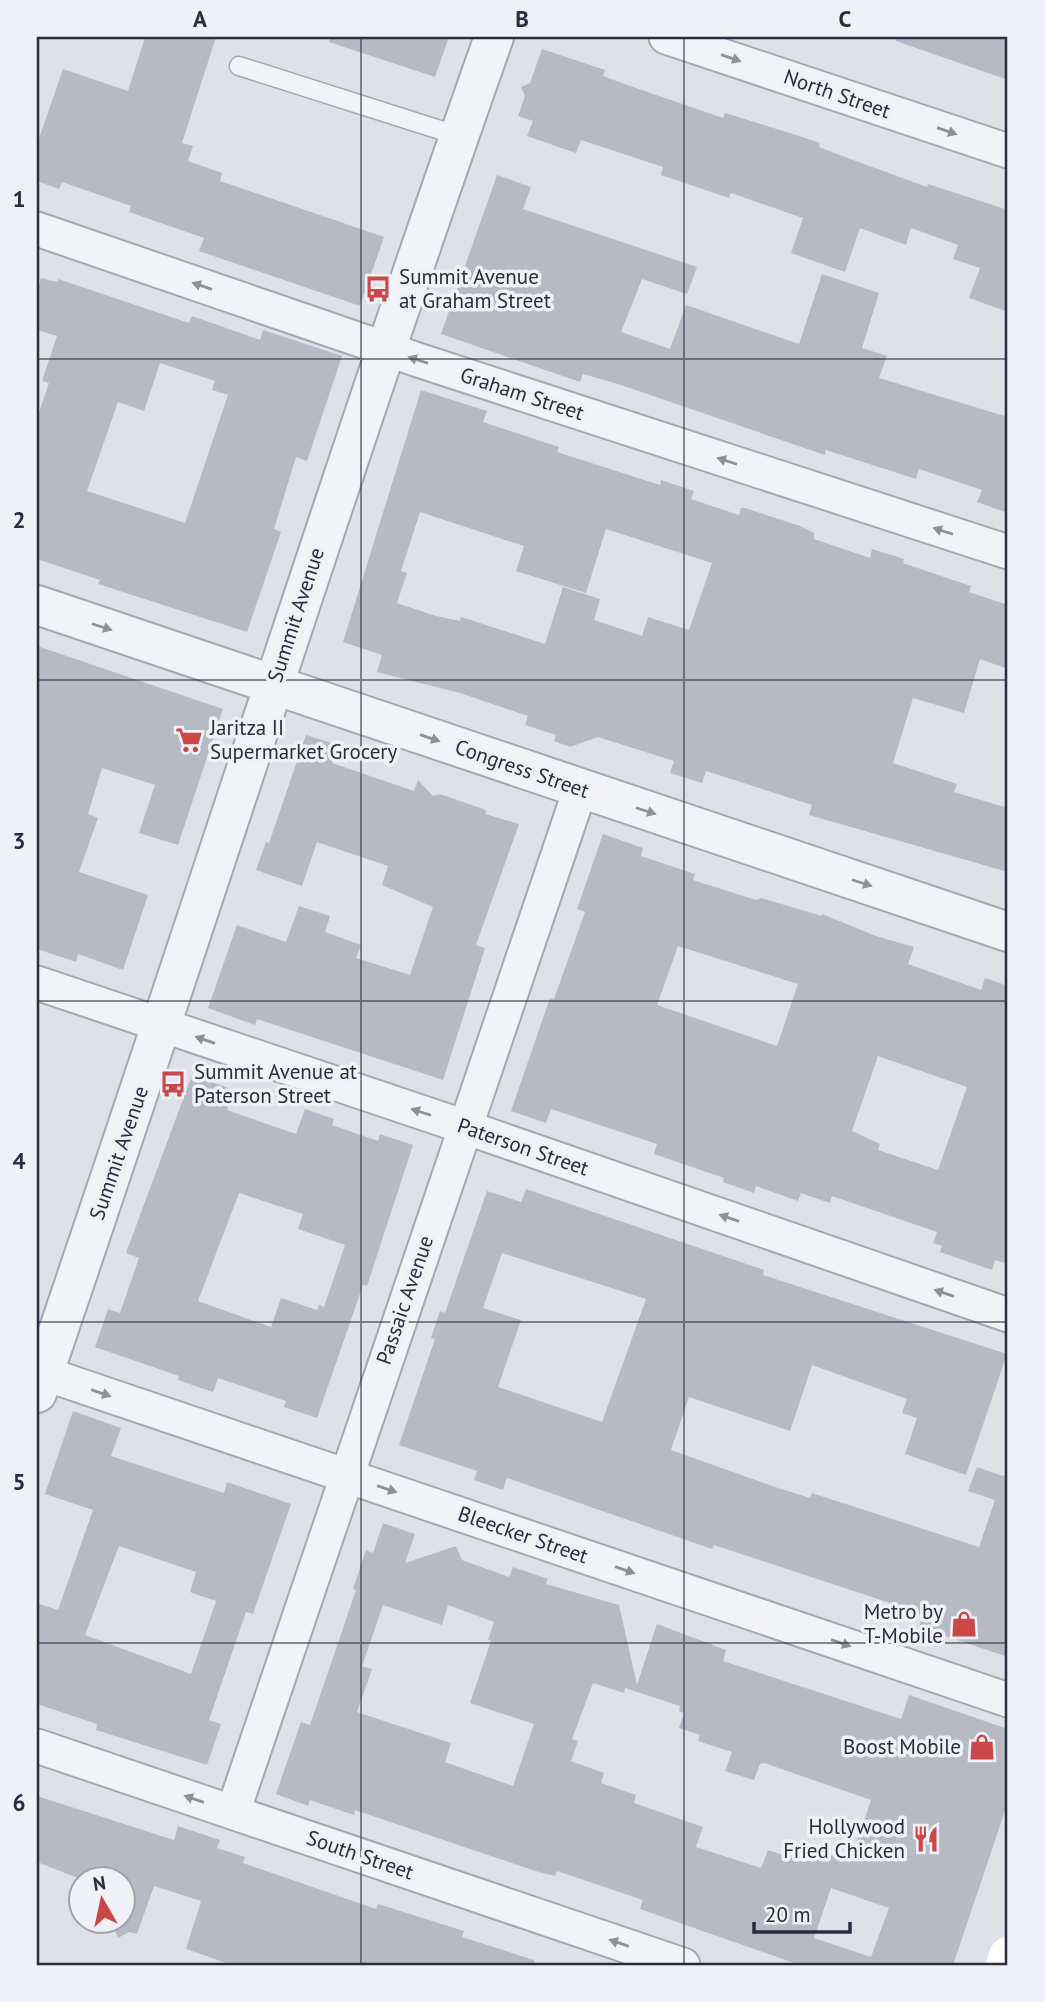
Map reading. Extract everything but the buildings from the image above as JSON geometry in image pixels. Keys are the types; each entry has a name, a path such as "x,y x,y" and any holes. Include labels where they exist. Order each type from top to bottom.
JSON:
{"main road":[{"path":"1005,1965 1008,1956"}],"street":[{"name":"Summit Avenue","path":"39,1379 163,1026 384,348 494,37"},
{"name":"North Street","path":"666,37 1008,151"},
{"name":"Graham Street","path":"37,229 384,348 1008,552"},
{"name":"Congress Street","path":"37,606 1008,932"},
{"name":"Passaic Avenue","path":"233,1812 345,1475 580,790"},
{"name":"Paterson Street","path":"37,983 465,1126 1008,1315"},
{"name":"Bleecker Street","path":"39,1379 345,1475 1008,1700"},
{"name":"South Street","path":"37,1746 683,1965"}],"lane":[{"path":"239,66 459,136"}],"place":[{"name":"Summit Avenue at Graham Street","path":"378,289"},
{"name":"Jaritza II Supermarket Grocery","path":"189,740"},
{"name":"Summit Avenue at Paterson Street","path":"173,1084"},
{"name":"Metro by T-Mobile","path":"964,1624"},
{"name":"Boost Mobile","path":"982,1747"},
{"name":"Hollywood Fried Chicken","path":"926,1839"}]}
